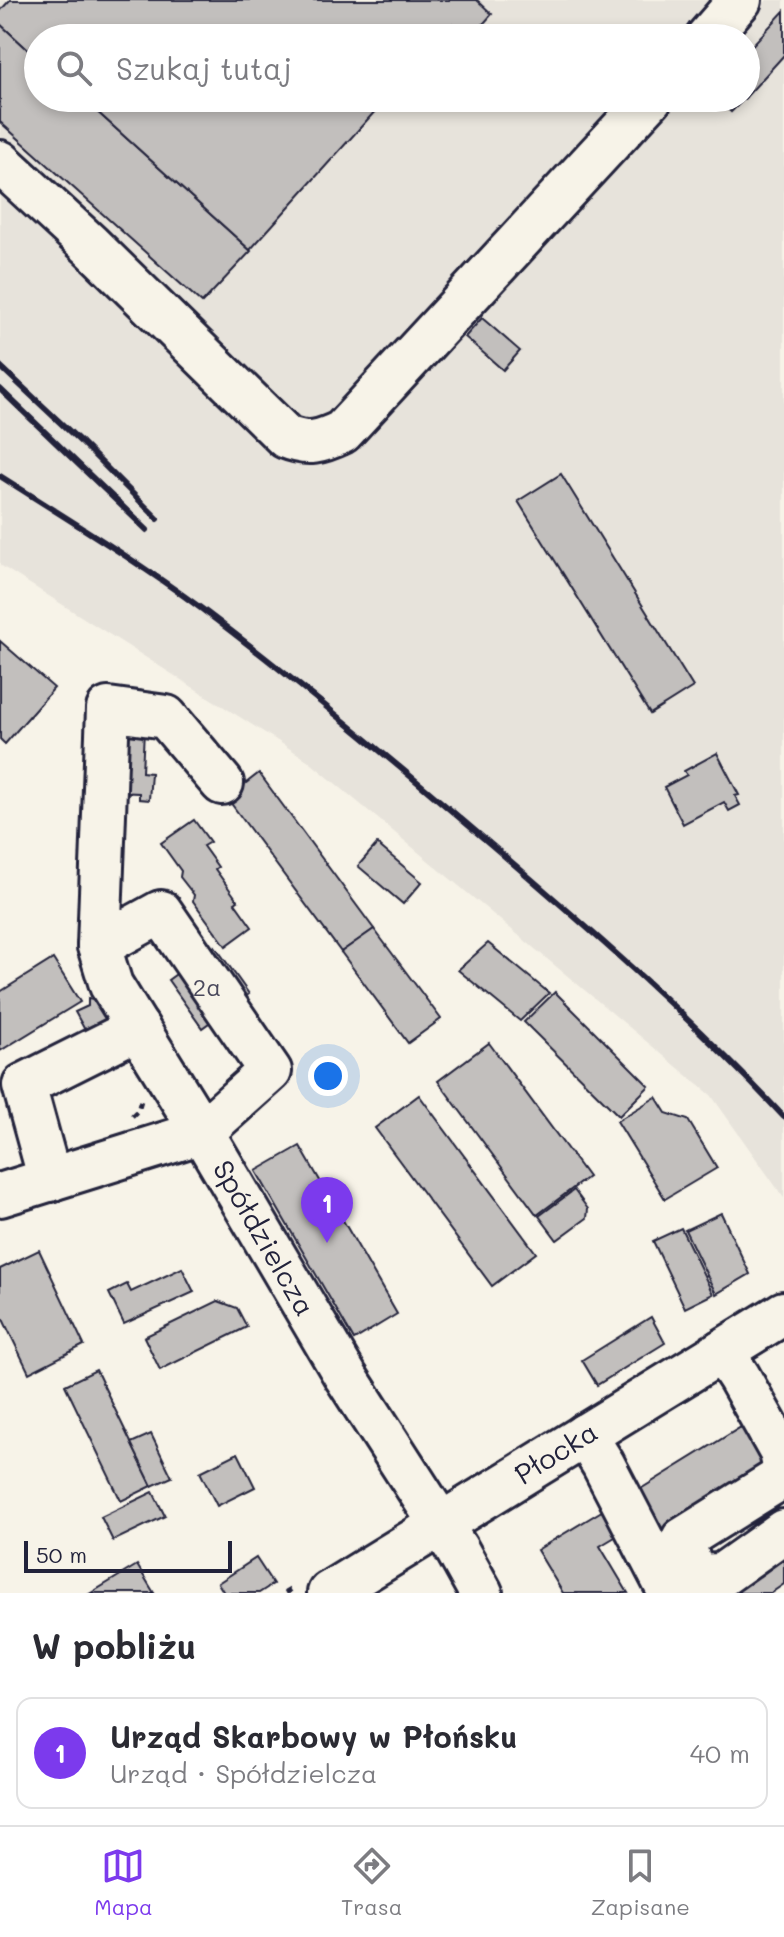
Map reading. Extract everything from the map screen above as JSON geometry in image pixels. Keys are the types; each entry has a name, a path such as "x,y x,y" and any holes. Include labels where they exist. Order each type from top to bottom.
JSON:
{"street":[{"path":"719,24 740,0"},
{"path":"0,162 90,245 286,437 303,444 342,432 638,112"},
{"name":"Spółdzielcza","path":"222,783 166,717 108,709 99,946 111,985 202,1132 346,1377 481,1593"},
{"path":"0,1195 202,1132 270,1071 161,912 99,946"},
{"path":"50,1180 12,1088 138,1028"},
{"name":"Płocka","path":"329,1593 784,1313"},
{"path":"722,1351 781,1452 784,1466"},
{"path":"585,1435 670,1593"},
{"path":"784,1476 683,1539 693,1576 722,1575 784,1531"}],"path":[{"path":"123,1125 138,1110 146,1086"}],"shaded area":[{"path":"0,0 714,0 741,24 24,24 24,112 760,112 760,24 743,24 767,0 784,0 784,1198 711,1095 306,759 0,565"}],"building":[{"path":"10,0 477,0 492,14 483,24 24,24 24,46 0,24 0,11"},
{"path":"784,11 784,55 760,82 760,37"},
{"path":"0,24 24,46 24,112 97,112 251,251 202,303 0,122"},
{"path":"97,112 374,112 250,250"},
{"path":"482,318 520,351 503,370 465,337"},
{"path":"561,474 693,687 650,714 518,501"},
{"path":"0,641 54,688 5,744 0,739"},
{"path":"118,729 144,730 142,772 151,773 149,800 139,799 139,793 115,792"},
{"path":"717,753 739,795 735,796 740,805 729,811 724,802 683,824 664,787 687,775 684,771"},
{"path":"259,773 374,929 341,952 227,798"},
{"path":"194,820 210,842 203,846 218,867 215,869 252,927 226,946 193,901 194,895 180,877 181,871 161,843"},
{"path":"377,844 422,882 403,904 358,866"},
{"path":"374,929 441,1019 408,1043 341,952"},
{"path":"488,943 549,993 520,1021 458,970"},
{"path":"215,946 249,994 202,1028 168,980"},
{"path":"53,959 80,1002 0,1051 0,992"},
{"path":"555,992 649,1086 619,1116 524,1022"},
{"path":"88,998 98,1000 114,1018 86,1032 75,1012 88,1006"},
{"path":"489,1043 588,1177 537,1215 438,1081"},
{"path":"419,1095 536,1253 492,1286 375,1128"},
{"path":"656,1097 666,1113 688,1120 717,1168 665,1199 617,1121"},
{"path":"300,1146 397,1314 354,1340 256,1171"},
{"path":"574,1190 588,1209 587,1218 557,1240 539,1216"},
{"path":"721,1213 750,1274 716,1294 685,1230"},
{"path":"681,1228 713,1294 685,1308 653,1241"},
{"path":"39,1250 84,1345 29,1373 0,1313 0,1269"},
{"path":"182,1268 194,1292 124,1324 109,1293 127,1284 131,1292"},
{"path":"218,1301 237,1308 247,1327 160,1370 144,1337"},
{"path":"651,1317 665,1343 597,1385 582,1360"},
{"path":"96,1370 152,1486 121,1501 65,1385"},
{"path":"746,1424 769,1462 658,1531 634,1493"},
{"path":"151,1434 172,1477 152,1486 131,1443"},
{"path":"238,1453 255,1487 217,1506 200,1472"},
{"path":"153,1492 165,1516 113,1541 101,1517"},
{"path":"605,1509 620,1534 600,1546 628,1593 563,1593 537,1550"},
{"path":"784,1555 784,1584 771,1593 727,1593"},
{"path":"256,1558 273,1584 259,1593 224,1593 218,1583"},
{"path":"137,1565 154,1593 91,1593"}],"railway":[{"path":"0,366 158,519"},
{"path":"0,389 147,530"},
{"path":"0,476 177,591 340,717 633,969 784,1117"}],"place":[{"name":"Urząd Skarbowy w Płońsku","path":"327,1243"}]}
